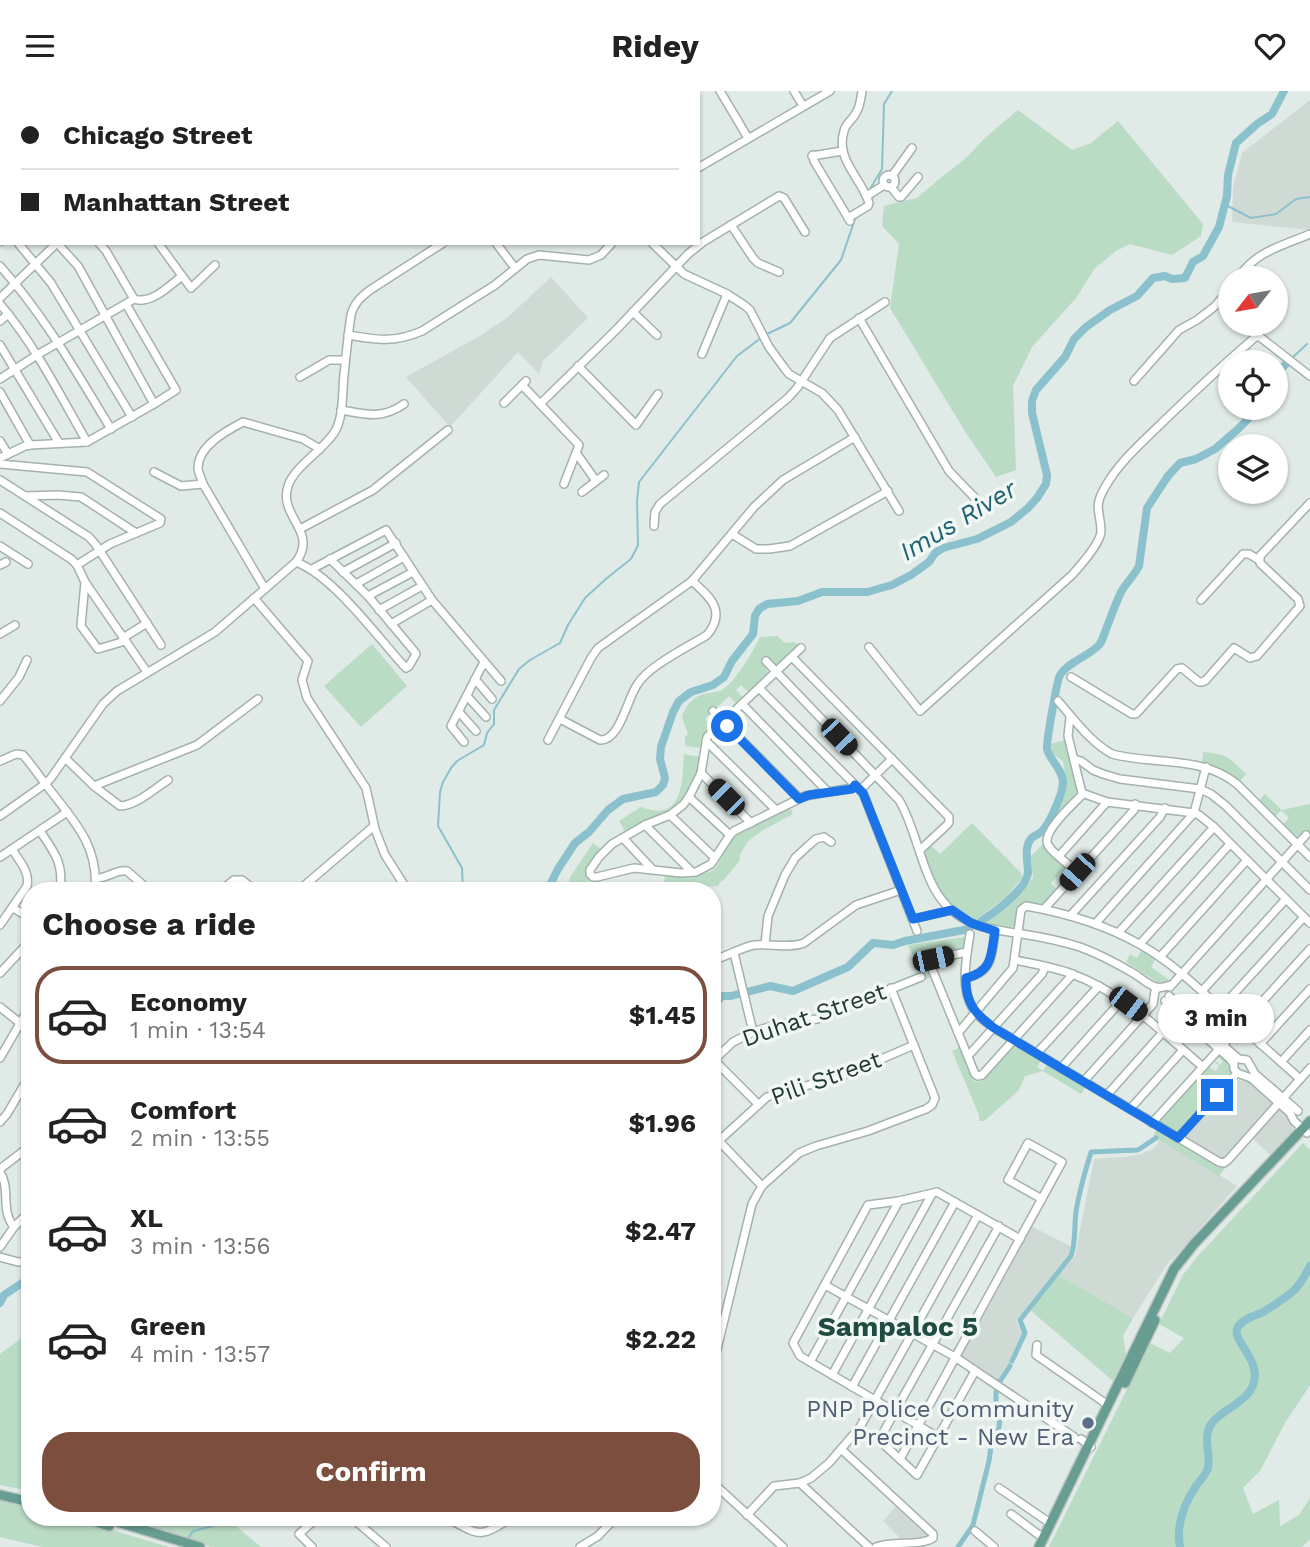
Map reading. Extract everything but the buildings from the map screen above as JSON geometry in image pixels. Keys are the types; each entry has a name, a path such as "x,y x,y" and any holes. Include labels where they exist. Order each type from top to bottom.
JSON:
{"main road":[{"path":"1042,1544 1082,1441 1116,1393 1178,1273 1217,1224 1308,1126"},
{"path":"1042,1544 1082,1441 1116,1393"},
{"path":"0,1488 21,1493"},
{"path":"0,1495 21,1500"},
{"path":"112,1526 178,1545 199,1547"},
{"path":"126,1526 178,1545"}],"street":[{"path":"720,91 748,138"},
{"path":"794,91 803,106"},
{"path":"700,167 830,91"},
{"path":"842,151 811,156 849,219 868,206 869,200 842,151 846,124 856,115 862,91"},
{"path":"912,148 892,176 886,175 883,178 901,197 918,177"},
{"path":"867,196 888,186"},
{"path":"700,245 779,196 785,198 805,232"},
{"path":"731,225 758,263 779,272"},
{"path":"1249,266 1268,251 1310,234"},
{"path":"20,245 51,283 132,417"},
{"path":"0,298 55,245"},
{"path":"59,245 78,266 154,404"},
{"path":"101,245 134,299"},
{"path":"160,245 191,288 215,265"},
{"path":"0,816 46,784 107,699 215,632 296,562 303,549 304,540 286,501 288,486 295,474 337,428 352,310 361,296 440,245"},
{"path":"498,245 515,268"},
{"path":"348,335 379,340 412,335 495,285 527,259 539,255 589,260 601,255 610,245"},
{"path":"654,245 676,267 693,279 727,294 750,310 769,348 785,369 831,400 899,511"},
{"path":"540,404 700,245"},
{"path":"0,266 30,301 111,429"},
{"path":"0,379 134,299 150,299 183,276"},
{"path":"702,354 727,294"},
{"path":"654,526 655,512 660,505 788,398 830,338 885,302"},
{"path":"1134,381 1179,330 1197,320 1218,302"},
{"path":"0,304 37,355 87,442"},
{"path":"0,441 4,456 30,445 87,442 176,390 126,304"},
{"path":"633,311 657,335"},
{"path":"0,321 8,313"},
{"path":"859,318 949,471 975,498"},
{"path":"869,647 920,711 1076,571 1100,536 1098,506 1103,490 1112,477 1139,444 1255,337 1260,337 1310,376"},
{"path":"0,345 59,443"},
{"path":"300,377 329,360 345,360"},
{"path":"578,366 636,425 658,394"},
{"path":"504,403 524,383 540,404 576,440 579,445 577,454 564,484"},
{"path":"0,392 30,445"},
{"path":"341,410 375,416 390,413 404,404"},
{"path":"265,589 203,484 198,466 204,450 243,422 303,439 320,449"},
{"path":"300,529 373,490 448,430"},
{"path":"548,740 598,648 692,581 754,507 783,480 855,437"},
{"path":"577,454 596,481"},
{"path":"0,464 87,472 161,519 160,523 110,544 76,565"},
{"path":"154,472 181,486 203,484"},
{"path":"582,492 604,475"},
{"path":"0,480 89,537 161,645"},
{"path":"732,534 756,549 790,546 888,491"},
{"path":"24,496 81,497 136,533"},
{"path":"1259,560 1310,503"},
{"path":"0,513 71,559 147,672"},
{"path":"312,569 386,530 432,600 501,681"},
{"path":"344,572 396,543"},
{"path":"0,546 28,564"},
{"path":"1071,677 1136,714 1177,669 1182,668 1202,682 1234,648 1250,658 1258,656 1300,606 1298,599 1259,560 1249,554 1243,554 1201,600"},
{"path":"356,584 404,557"},
{"path":"296,562 312,569 345,598 406,668 409,666 416,654 368,596 330,559"},
{"path":"368,596 413,572"},
{"path":"560,719 600,740 611,737 642,677 707,635 713,627 716,618 714,603 710,596 692,581"},
{"path":"85,582 81,626 98,649 124,640 147,622"},
{"path":"379,610 422,586"},
{"path":"254,598 308,661 302,680 307,698 366,788 374,826 385,855 402,882"},
{"path":"391,624 432,600"},
{"path":"0,634 15,625"},
{"path":"801,649 709,735 701,772 689,797 679,808 605,850 590,870 591,876 634,868 681,873 709,866 730,835 809,795 858,788 892,759"},
{"path":"792,657 950,819 920,850"},
{"path":"0,701 19,677 27,660"},
{"path":"766,661 901,803 934,887 952,910 982,927 1050,939 1082,948 1117,964 1161,993 1237,1061"},
{"path":"464,742 451,726 484,662"},
{"path":"475,680 492,699"},
{"path":"759,688 863,793 917,931"},
{"path":"467,696 486,717"},
{"path":"94,786 197,745 258,699"},
{"path":"1058,701 1070,717 1112,754 1206,767 1225,775 1310,857"},
{"path":"742,704 828,792"},
{"path":"713,711 799,799"},
{"path":"458,712 476,731"},
{"path":"1070,717 1068,736 1082,793 1049,831 1047,843 1077,872"},
{"path":"706,741 776,810"},
{"path":"0,761 12,755 23,755 46,784 88,842 96,882"},
{"path":"65,758 120,806 125,806 167,780"},
{"path":"1074,759 1112,777 1200,789 1211,794 1310,890"},
{"path":"1095,924 1194,813 1206,767"},
{"path":"701,772 751,823"},
{"path":"1082,793 1107,801 1199,815 1307,920 1221,1008"},
{"path":"689,797 730,835"},
{"path":"1059,856 1107,801"},
{"path":"1044,909 1134,810 1135,804"},
{"path":"1070,915 1160,817 1165,808"},
{"path":"0,857 67,812"},
{"path":"670,815 715,858"},
{"path":"645,825 692,872"},
{"path":"309,882 374,826"},
{"path":"1118,933 1214,827"},
{"path":"40,831 60,865 61,882"},
{"path":"1084,1081 1306,835"},
{"path":"765,944 768,916 785,875 796,858 816,839 824,837 831,842"},
{"path":"623,838 652,869"},
{"path":"1140,944 1230,844"},
{"path":"12,849 28,873 28,882"},
{"path":"1160,957 1247,860"},
{"path":"96,878 101,879 122,870 140,882"},
{"path":"721,958 749,946 797,946 856,905 901,890"},
{"path":"0,925 21,895"},
{"path":"1202,991 1286,899"},
{"path":"958,1033 1011,972 1021,910 1027,907 1044,909 1070,915 1118,933 1160,957 1182,973 1300,1079"},
{"path":"13,908 21,913"},
{"path":"913,919 952,910"},
{"path":"966,978 979,974 988,964 995,931"},
{"path":"971,934 966,978 968,996 976,1013 994,1028 1219,1162 1228,1160 1310,1068"},
{"path":"1152,1123 1310,949"},
{"path":"0,973 21,951"},
{"path":"967,952 930,961 978,1076 982,1075 1073,974"},
{"path":"734,953 753,1032"},
{"path":"1014,960 1073,974 1099,986 1143,1015 1203,1067"},
{"path":"968,1056 1042,974 1045,967"},
{"name":"Duhat Street","path":"721,1053 733,1042 753,1032 775,1025 817,1019 921,977"},
{"path":"1037,1053 1099,986"},
{"path":"721,1333 752,1204 762,1186 799,1153 868,1131 932,1105 935,1098 891,988"},
{"path":"1260,1044 1310,989"},
{"path":"1061,1067 1122,1000"},
{"path":"0,1007 20,1023 0,1058"},
{"path":"1281,1062 1310,1030"},
{"path":"1107,1095 1163,1032"},
{"name":"Pili Street","path":"721,1139 772,1094 844,1075 914,1045"},
{"path":"1130,1109 1183,1050"},
{"path":"1237,1061 1247,1059 1255,1074 1281,1100"},
{"path":"1237,1061 1234,1069 1251,1078 1294,1111 1303,1111 1308,1126"},
{"path":"1178,1138 1241,1074 1249,1072 1251,1067"},
{"path":"721,1069 758,1104"},
{"path":"0,1122 21,1090"},
{"path":"1294,1111 1294,1121 1308,1126"},
{"path":"721,1143 762,1186"},
{"path":"900,1459 955,1357 1042,1199 1062,1162 1028,1143 1008,1180 1042,1199"},
{"path":"15,1227 6,1215 4,1177 0,1170 21,1153"},
{"path":"938,1437 800,1356 793,1343 868,1205 937,1192 1020,1239"},
{"path":"832,1375 933,1193"},
{"path":"810,1362 899,1201"},
{"path":"852,1387 955,1202"},
{"path":"747,1515 774,1486 800,1483 821,1471 860,1427 978,1215"},
{"path":"0,1247 21,1221"},
{"path":"975,1371 917,1475 879,1440 999,1226"},
{"path":"0,1257 21,1262"},
{"path":"825,1285 955,1357 1082,1441"},
{"path":"1037,1345 1036,1355 1108,1405"},
{"path":"841,1449 932,1532 933,1538 925,1542 884,1544 876,1547"},
{"path":"800,1483 869,1547"},
{"path":"999,1488 1050,1523"},
{"path":"721,1490 783,1547"},
{"path":"1011,1514 1042,1544"},
{"path":"308,1526 299,1534 312,1547"},
{"path":"362,1526 386,1547"},
{"path":"464,1526 479,1533 498,1526"},
{"path":"580,1547 598,1536 607,1526"},
{"path":"975,1531 993,1547"}],"shaded area":[{"path":"1310,100 1310,230 1232,222 1233,188 1242,153"},
{"path":"551,277 588,318 543,361 539,374 518,352 450,427 406,377 508,317"},
{"path":"1229,1064 1230,1076 1235,1080 1248,1081 1288,1117 1293,1134 1272,1156 1252,1138 1219,1175 1237,1186 1170,1260 1133,1318 1059,1275 1075,1256 1094,1159 1126,1157 1151,1150 1166,1127 1219,1066"},
{"path":"1031,1226 1072,1247 1069,1256 1016,1321 1023,1333 998,1382 959,1355"},
{"path":"897,1505 930,1535 928,1538 901,1539 883,1521"}],"green space":[{"path":"1018,110 1072,150 1091,143 1118,121 1203,224 1201,236 1172,255 1130,244 1116,251 1095,268 1076,298 1032,347 1013,386 1016,470 996,477 890,308 899,244 882,226 884,206 917,198 965,159"},
{"path":"777,636 785,643 794,642 799,646 778,666 768,659 763,665 769,674 749,693 741,685 736,690 743,698 737,704 729,696 705,719 713,727 703,737 702,748 685,746 685,737 688,734 682,717 688,704 699,696 725,688 743,667 760,637"},
{"path":"372,644 407,686 361,727 324,686"},
{"path":"1066,740 1078,793 1045,830 1060,806 1067,785 1063,761 1054,755 1050,744"},
{"path":"1203,752 1227,757 1246,774 1239,782 1220,769 1202,763"},
{"path":"684,754 700,757 687,794 671,810 625,831 619,821 641,807 655,811 665,810 673,805 681,788"},
{"path":"1265,794 1282,810 1310,804 1310,839 1303,832 1295,838 1282,825 1289,818 1282,811 1274,817 1258,801"},
{"path":"790,807 793,814 747,842 740,860 723,881 664,882 665,875 689,878 712,871 733,837"},
{"path":"972,823 1021,873 1022,878 1005,898 975,920 956,908 941,892 931,872 925,850 930,845 940,854"},
{"path":"593,843 601,849 586,869 590,882 568,882"},
{"path":"1043,844 1047,851 1066,867 1051,883 1057,889 1044,904 1025,903 1019,906 1014,927 984,924 1013,902 1033,878 1031,856"},
{"path":"967,935 964,949 929,956 926,964 931,977 923,981 908,945"},
{"path":"1142,950 1156,958 1151,967 1169,980 1168,982 1157,982 1126,962 1130,954 1137,958"},
{"path":"1013,1045 1041,1060 1037,1067 1043,1071 1025,1076 1019,1090 984,1121 979,1121 979,1115 952,1051 960,1047 974,1081 979,1082"},
{"path":"1217,1056 1229,1064 1231,1074 1179,1132 1160,1123 1208,1066 1216,1072 1220,1067 1213,1060 1220,1065 1223,1062"},
{"path":"1047,1064 1086,1087 1081,1094 1043,1071"},
{"path":"1157,1129 1225,1168 1219,1176 1153,1136"},
{"path":"1303,1143 1310,1150 1310,1385 1285,1423 1260,1471 1243,1488 1253,1514 1279,1500 1280,1526 1299,1515 1310,1498 1310,1539 1302,1547 1049,1547 1150,1343 1170,1353 1184,1338 1159,1324 1183,1275"},
{"path":"1059,1275 1133,1318 1123,1336 1126,1355 1113,1381 1030,1310"},
{"path":"21,1339 21,1489 0,1485 0,1354"},
{"path":"0,1499 21,1504 21,1526 98,1526 169,1547 42,1547 0,1537"},
{"path":"144,1526 237,1526 261,1547 211,1547"}],"waterway":[{"path":"870,189 882,169 884,104 892,91"},
{"name":"Imus River","path":"552,882 575,843 589,832 608,810 623,799 656,792 663,785 665,778 660,759 661,747 673,712 679,701 691,692 713,685 724,677 732,661 753,634 755,616 759,609 767,604 798,601 822,592 867,592 892,585 929,562 935,553 943,548 977,539 1011,522 1028,508 1046,484 1047,475 1032,413 1036,390 1065,357 1074,339 1086,327 1137,296 1153,278 1185,278 1193,262 1203,256 1219,227 1236,143 1272,114 1284,91"},
{"path":"1224,204 1251,218 1276,214 1296,199 1310,197"},
{"path":"765,335 790,323 841,260 856,216"},
{"path":"463,882 462,868 438,826 443,782 457,761 484,745 487,733 494,724 494,710 519,669 560,643 585,598 631,559 638,545 639,482 737,356 761,338"},
{"path":"1292,358 1307,344"},
{"path":"981,921 1022,886 1028,872 1028,844 1031,838 1045,827 1056,808 1063,782 1061,773 1047,749 1060,675 1101,642 1121,592 1139,566 1147,508 1180,463 1196,459 1215,449 1247,420"},
{"path":"721,997 770,986 793,991 848,967 873,943 893,945 969,929"},
{"path":"1012,1361 1025,1333 1020,1320 1071,1256 1077,1204 1091,1152 1138,1150 1156,1138"},
{"path":"1180,1547 1180,1523 1185,1508 1208,1468 1207,1436 1210,1426 1217,1417 1246,1396 1254,1380 1252,1362 1239,1339 1238,1327 1243,1321 1265,1311 1292,1292 1310,1266"},
{"name":"Imus River","path":"0,1303 4,1295 21,1284"},
{"path":"999,1383 1010,1366"},
{"path":"958,1547 973,1525 992,1439 999,1428 996,1392"},
{"path":"188,1539 193,1531 213,1526"}],"place":[{"name":"PNP Police Community Precinct - New Era","path":"1088,1423"}],"district":[{"name":"Sampaloc 5","path":"898,1326"}],"route":[{"path":"727,726 799,799 852,789 855,785 863,793 913,919 952,910 971,923 995,931 988,964 979,974 966,978 970,1001 983,1020 1178,1138 1217,1095"}]}
